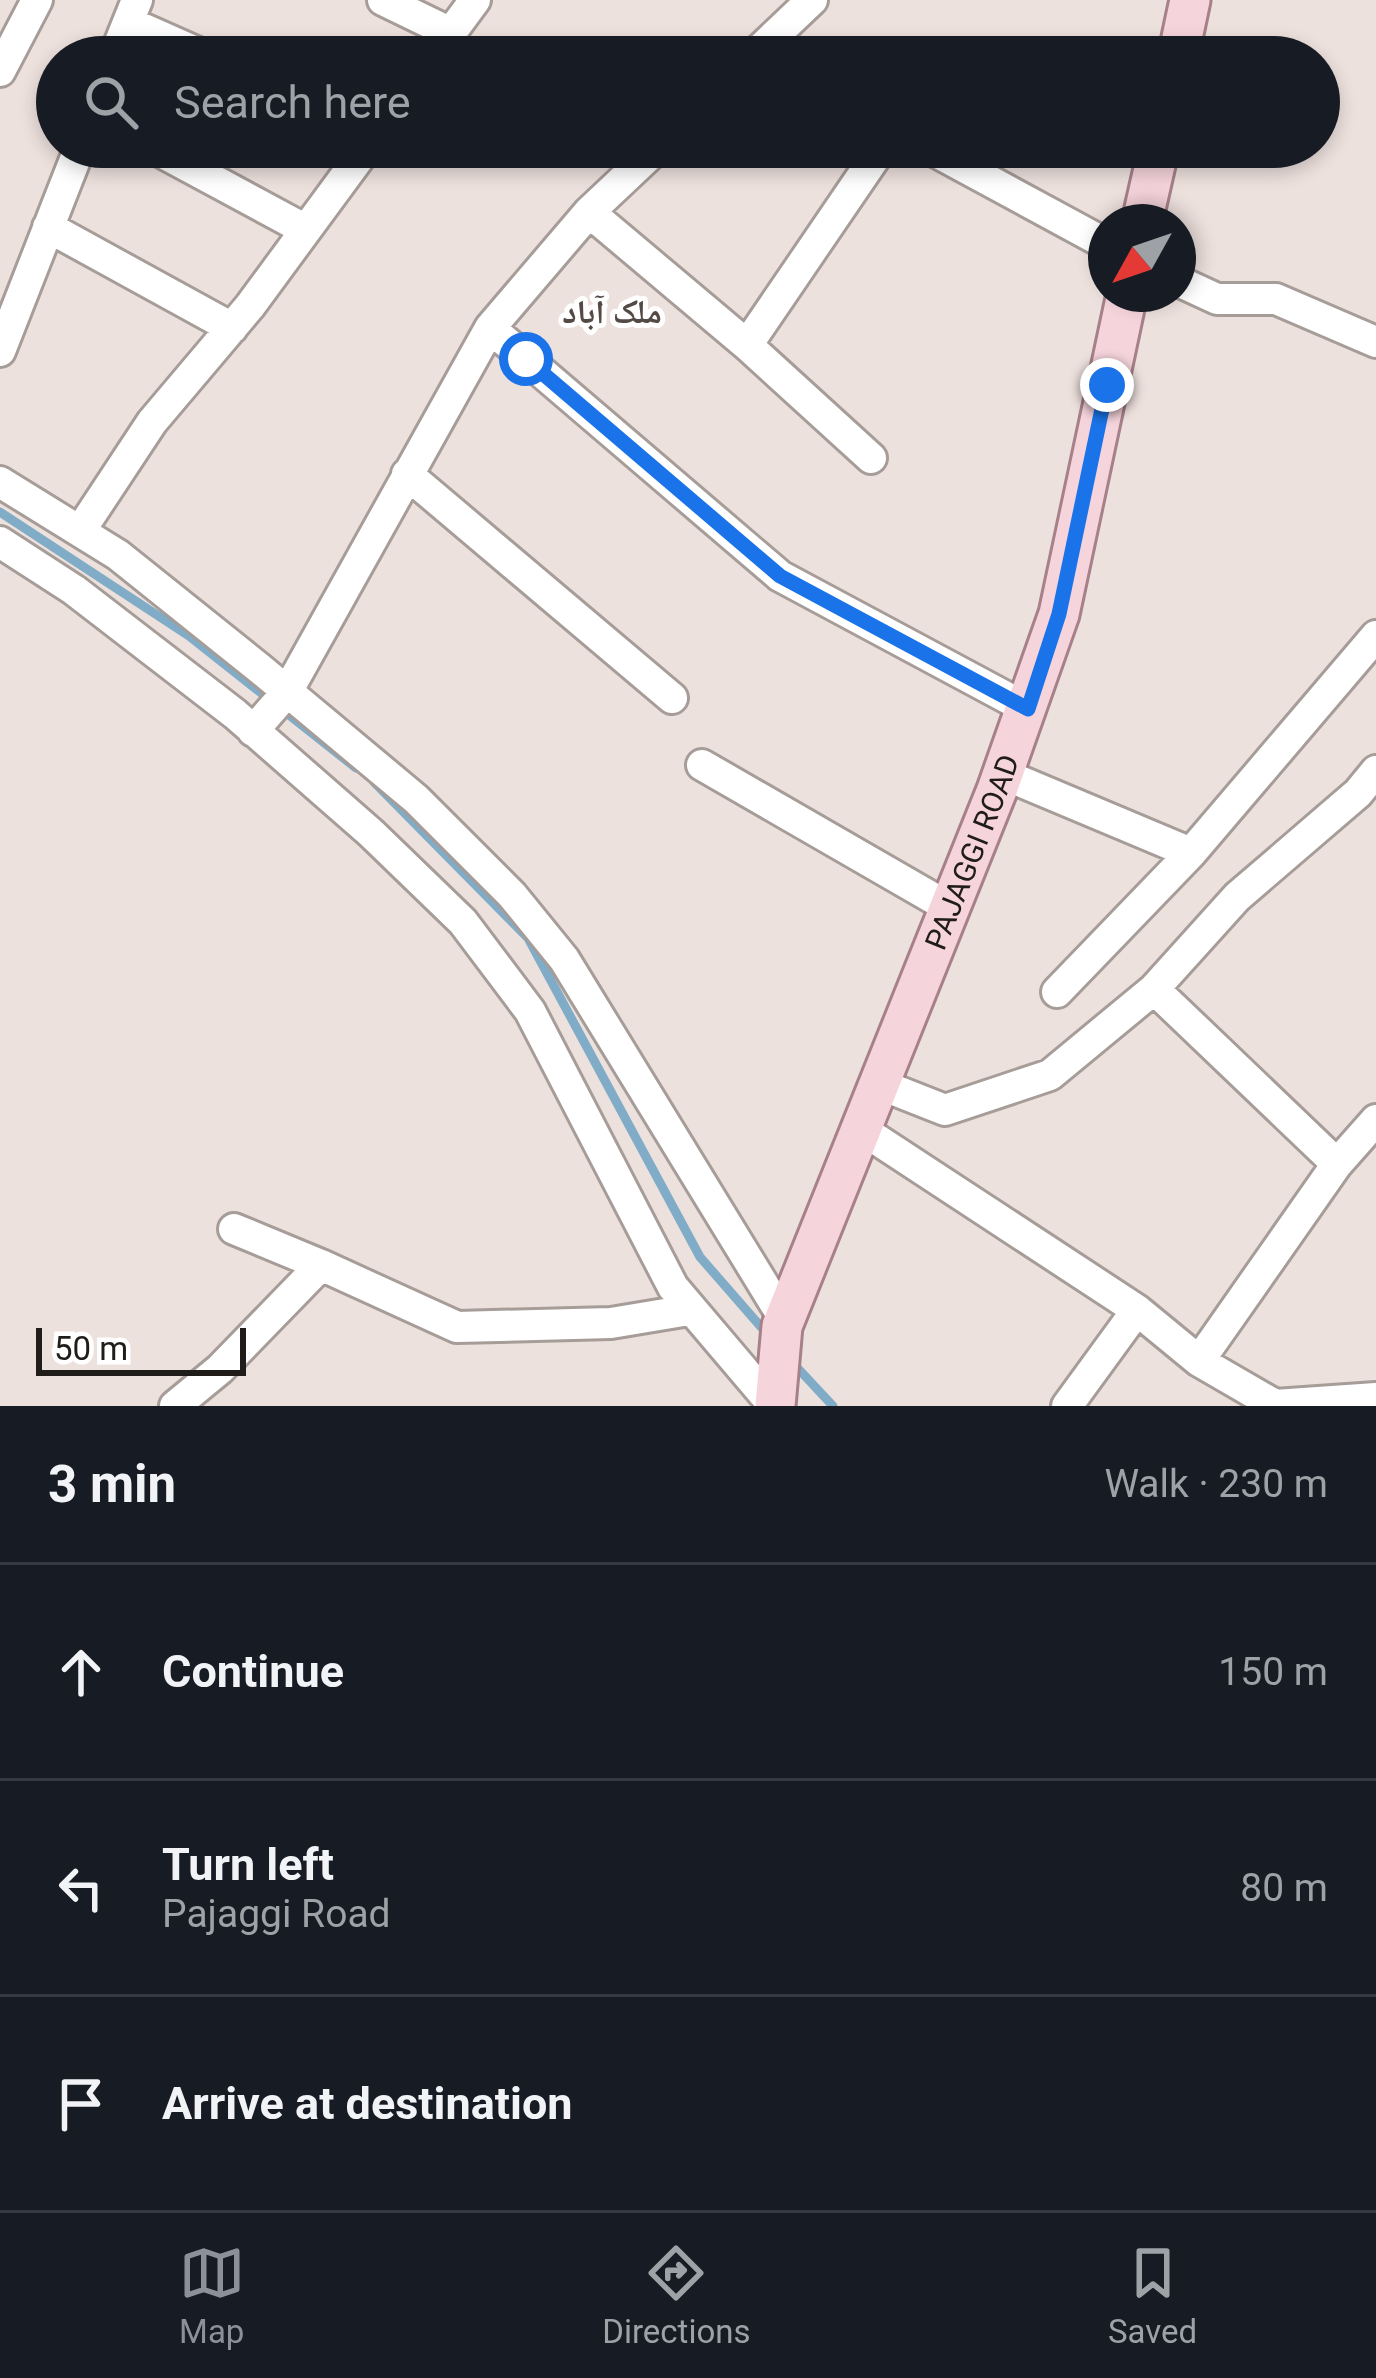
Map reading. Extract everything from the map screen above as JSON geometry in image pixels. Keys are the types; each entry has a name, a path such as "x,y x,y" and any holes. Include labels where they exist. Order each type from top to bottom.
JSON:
{"main road":[{"path":"1182,36 1190,0"},
{"path":"1146,204 1154,168"},
{"name":"PAJAGGI ROAD","path":"775,1406 783,1323 1004,774 1059,614 1123,312"}],"street":[{"path":"0,71 37,0"},
{"path":"383,0 430,36"},
{"path":"449,36 475,0"},
{"path":"776,36 812,0"},
{"path":"133,11 173,36"},
{"path":"0,351 72,168"},
{"path":"191,168 306,230"},
{"path":"80,531 152,422 232,328 352,168"},
{"path":"256,727 284,695 490,328 589,212 636,168"},
{"path":"747,345 868,168"},
{"path":"966,168 1088,234"},
{"path":"589,212 747,345 871,458"},
{"path":"48,227 232,328"},
{"path":"1196,290 1216,299 1276,299 1376,342"},
{"path":"490,328 780,576 1028,709"},
{"path":"406,474 672,698"},
{"path":"0,482 118,555 416,799 542,930 783,1323"},
{"path":"0,542 91,602 256,727 464,922 542,1032 688,1310 775,1406"},
{"path":"1057,992 1191,853 1376,636"},
{"path":"702,765 950,908"},
{"path":"879,1084 945,1110 1050,1075 1154,988 1237,897 1358,793 1376,771"},
{"path":"1004,774 1191,853"},
{"path":"1154,988 1336,1163"},
{"path":"1198,1361 1336,1163 1376,1120"},
{"path":"861,1129 1137,1310 1198,1361 1274,1405 1376,1398"},
{"path":"234,1229 457,1327 610,1323 688,1310"},
{"path":"175,1406 220,1369 320,1265"},
{"path":"1067,1406 1137,1310"}],"waterway":[{"path":"0,512 189,636 356,768"},
{"path":"374,782 528,938 700,1257 768,1335"},
{"path":"791,1361 833,1406"}],"district":[{"name":"ملک آباد","path":"612,311"}],"route":[{"path":"526,359 780,576 1028,709 1059,614 1107,385"}]}
